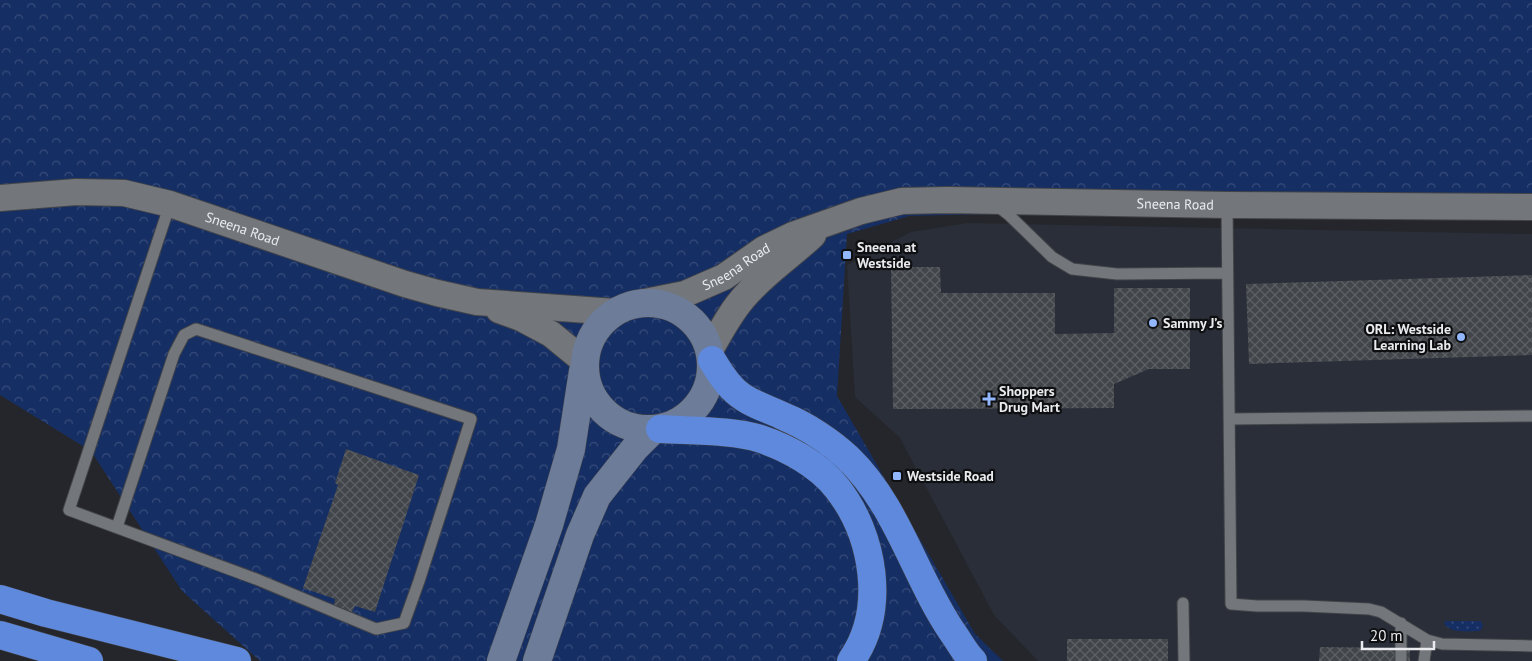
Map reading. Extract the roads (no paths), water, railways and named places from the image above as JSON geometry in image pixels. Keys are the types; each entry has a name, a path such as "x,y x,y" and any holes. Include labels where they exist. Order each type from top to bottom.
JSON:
{"highway":[{"path":"711,355 732,388 756,404 787,417 820,437 848,458 876,490 948,626 973,661"},
{"path":"656,429 737,434 761,439 812,464 836,487 851,510 864,540 871,565 872,607 856,653 850,661"},
{"path":"0,599 46,613 237,661"},
{"path":"0,635 89,661"}],"main road":[{"path":"501,661 549,525 571,450 584,364 587,346 594,332 603,321 615,312 630,305 645,302 666,305 686,315 701,330 711,355 710,381 703,399 690,415 672,426 656,429 632,428 613,420 598,406 588,388 584,364"},
{"path":"537,661 580,535 597,496 635,448 656,429"}],"street":[{"name":"Sneena Road","path":"0,198 76,192 124,193 170,204 405,284 477,302 521,318 551,334 584,364"},
{"name":"Sneena Road","path":"645,302 693,291 724,277 764,249 792,235 861,210 902,202 990,201 1532,207"},
{"name":"Sneena Road","path":"711,355 731,314 745,295 771,270 800,248 824,224"},
{"name":"Sneena Road","path":"477,302 615,312"}],"lane":[{"path":"990,201 1010,216 1052,257 1072,269 1117,274 1227,273"},
{"path":"117,527 174,354 184,335 196,329 471,419 404,623 376,629 256,579 69,510 170,204"},
{"path":"1227,204 1231,604 1369,609 1381,612 1401,622 1427,640 1442,644 1532,646"},
{"path":"1229,419 1532,416"},
{"path":"1184,603 1184,661"},
{"path":"1401,622 1401,661"},
{"path":"1424,661 1427,640"}],"place":[{"name":"Sneena at Westside","path":"847,255"},
{"name":"Sammy J’s","path":"1153,323"},
{"name":"ORL: Westside Learning Lab","path":"1461,337"},
{"name":"Shoppers Drug Mart","path":"989,399"},
{"name":"Westside Road","path":"897,476"}]}
